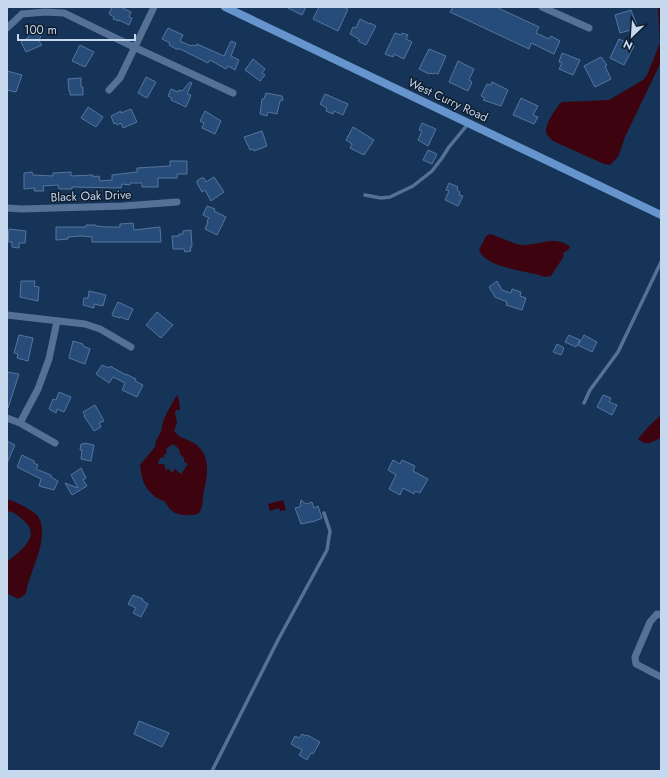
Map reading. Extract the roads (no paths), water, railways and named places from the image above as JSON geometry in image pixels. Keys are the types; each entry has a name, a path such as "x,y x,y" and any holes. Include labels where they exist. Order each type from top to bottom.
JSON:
{"street":[{"path":"109,90 120,78 136,48 154,7"},
{"name":"West Curry Road","path":"224,7 661,214"},
{"path":"542,7 588,28"},
{"path":"7,28 20,10 64,13 233,93"},
{"name":"Black Oak Drive","path":"7,208 22,209 123,206 177,202"},
{"path":"7,315 85,324 100,329 131,347"},
{"path":"20,423 38,389 49,359 57,321"},
{"path":"7,418 20,423 55,443"},
{"path":"661,615 657,614 650,622 635,657 636,664 661,677"}],"lane":[{"path":"365,195 381,198 390,197 413,186 432,170 469,123"},
{"path":"584,403 590,390 618,352 661,262"},
{"path":"212,771 278,640 327,550 330,531 324,513"}]}
